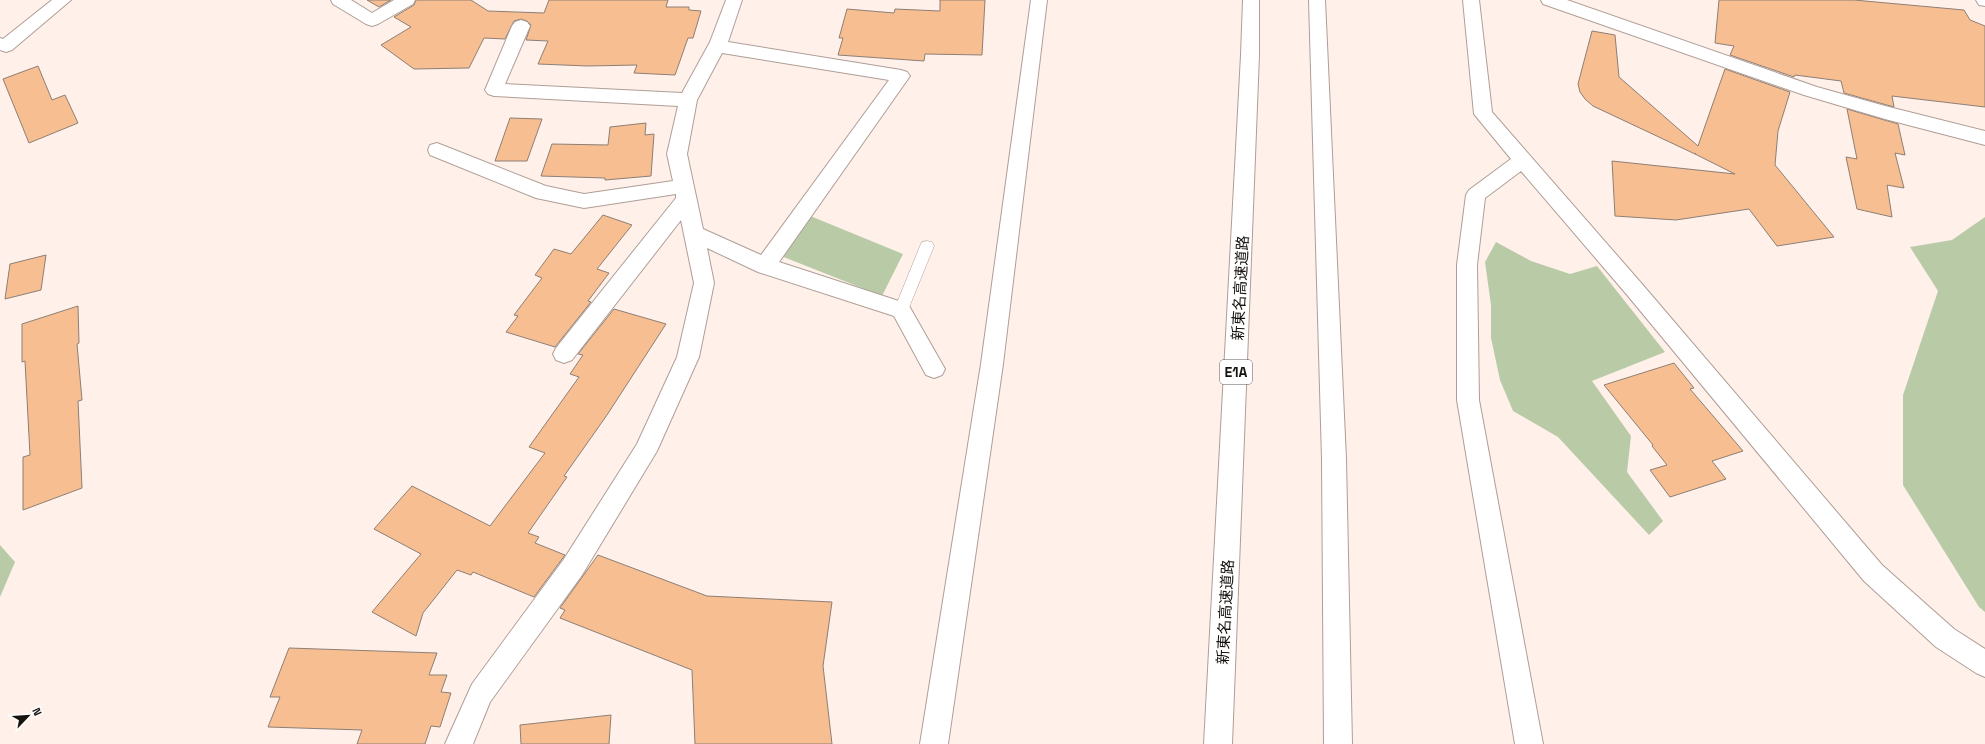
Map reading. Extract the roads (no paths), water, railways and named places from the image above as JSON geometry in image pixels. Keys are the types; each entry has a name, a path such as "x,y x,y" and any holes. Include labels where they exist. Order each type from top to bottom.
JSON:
{"main road":[{"path":"0,44 6,46 63,0"},
{"path":"340,0 372,20 407,0"},
{"path":"459,744 481,693 574,567 645,451 688,357 704,283 677,154 688,100 716,46 734,0"},
{"path":"934,744 992,364 1039,0"},
{"name":"新東名高速道路","path":"1218,744 1250,63 1251,0"},
{"path":"1317,0 1334,459 1338,744"},
{"path":"1472,0 1483,114 1635,290 1873,573 1945,638 1985,664"},
{"path":"1549,0 1597,15 1786,83 1902,118 1985,138"},
{"path":"521,26 494,90 688,100"},
{"path":"716,46 901,76 765,266"},
{"path":"437,150 543,193 584,201 685,193"},
{"path":"1522,160 1476,195 1467,265 1468,400 1529,744"},
{"path":"564,354 685,193"},
{"path":"693,233 765,266 901,310 934,370"}],"lane":[{"path":"901,310 927,246"}]}
